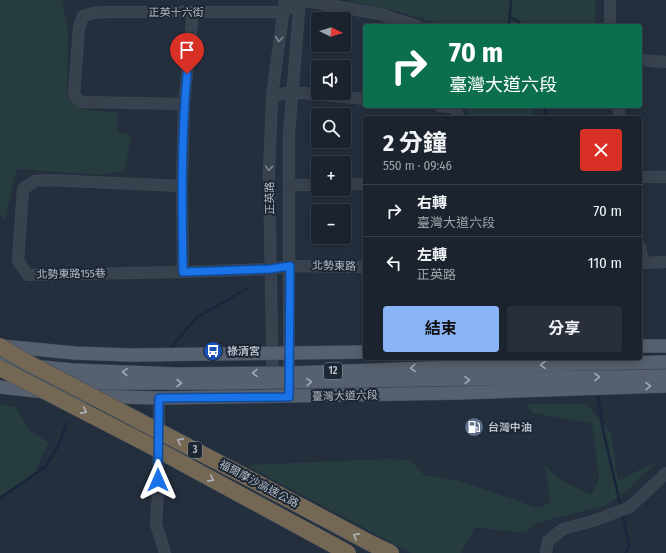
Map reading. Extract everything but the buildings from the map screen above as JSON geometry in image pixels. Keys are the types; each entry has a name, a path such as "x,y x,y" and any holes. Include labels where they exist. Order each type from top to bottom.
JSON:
{"highway":[{"name":"福爾摩沙高速公路","path":"0,346 21,359 391,553"},
{"name":"福爾摩沙高速公路","path":"0,368 147,444 348,553"}],"main road":[{"name":"12","path":"0,346 75,353 130,356 290,352 363,352"},
{"path":"642,346 666,346"},
{"name":"臺灣大道六段","path":"290,378 459,367 666,362"},
{"name":"臺灣大道六段","path":"0,363 81,370 273,378"},
{"name":"臺灣大道六段","path":"0,376 72,383 273,378 666,376"},
{"name":"臺灣大道六段","path":"0,387 81,396 159,398 459,393 666,386"}],"street":[{"name":"正英路","path":"273,397 269,174 272,96 285,0"},
{"name":"正英路","path":"289,397 289,134 300,0"},
{"path":"283,12 300,0 380,14 411,24"},
{"path":"610,0 610,24"},
{"name":"正英十六街","path":"184,104 80,102 74,95 79,28 83,16 93,13 110,12 283,12"},
{"path":"183,272 182,186 184,104 193,12"},
{"path":"642,60 666,62"},
{"path":"272,96 292,92 363,99"},
{"path":"642,177 666,176"},
{"name":"北勢東路155巷","path":"182,186 47,180 35,181 23,189 18,261 28,275 183,272"},
{"path":"351,184 363,184"},
{"path":"288,185 311,185"},
{"path":"642,263 666,262"},
{"name":"北勢東路","path":"183,272 270,269 290,266 363,267"},
{"path":"159,398 158,494 156,524 165,553"},
{"path":"546,553 548,541 563,529 596,520 630,507 666,473"}],"green space":[{"path":"0,0 62,0 68,32 67,99 89,110 118,113 117,132 131,135 125,171 102,175 17,169 5,219 0,215"},
{"path":"346,0 595,0 595,24 440,24 396,11"},
{"path":"466,108 533,108 534,116 468,116"},
{"path":"0,404 16,407 29,430 49,443 32,477 0,497"},
{"path":"526,404 587,404 611,433 618,480 655,463 627,491 605,506 536,523 525,533 475,527 461,553 411,553 246,465 389,459 410,460 424,475 456,480 538,508 551,503 544,465 559,479 591,495 599,480 592,423 533,413"}],"waterway":[{"path":"509,24 511,0"},
{"path":"510,17 522,24"},
{"path":"544,108 546,116"},
{"path":"171,348 196,318 248,288"},
{"path":"598,395 603,430 621,508"},
{"path":"0,498 45,467 58,446 67,423"},
{"path":"622,513 629,546 625,553"}],"place":[{"name":"祿清宮","path":"213,351"},
{"name":"台灣中油","path":"474,427"}],"route":[{"path":"158,480 159,398 289,397 290,266 270,269 183,272 182,186 184,104 187,74"}]}
